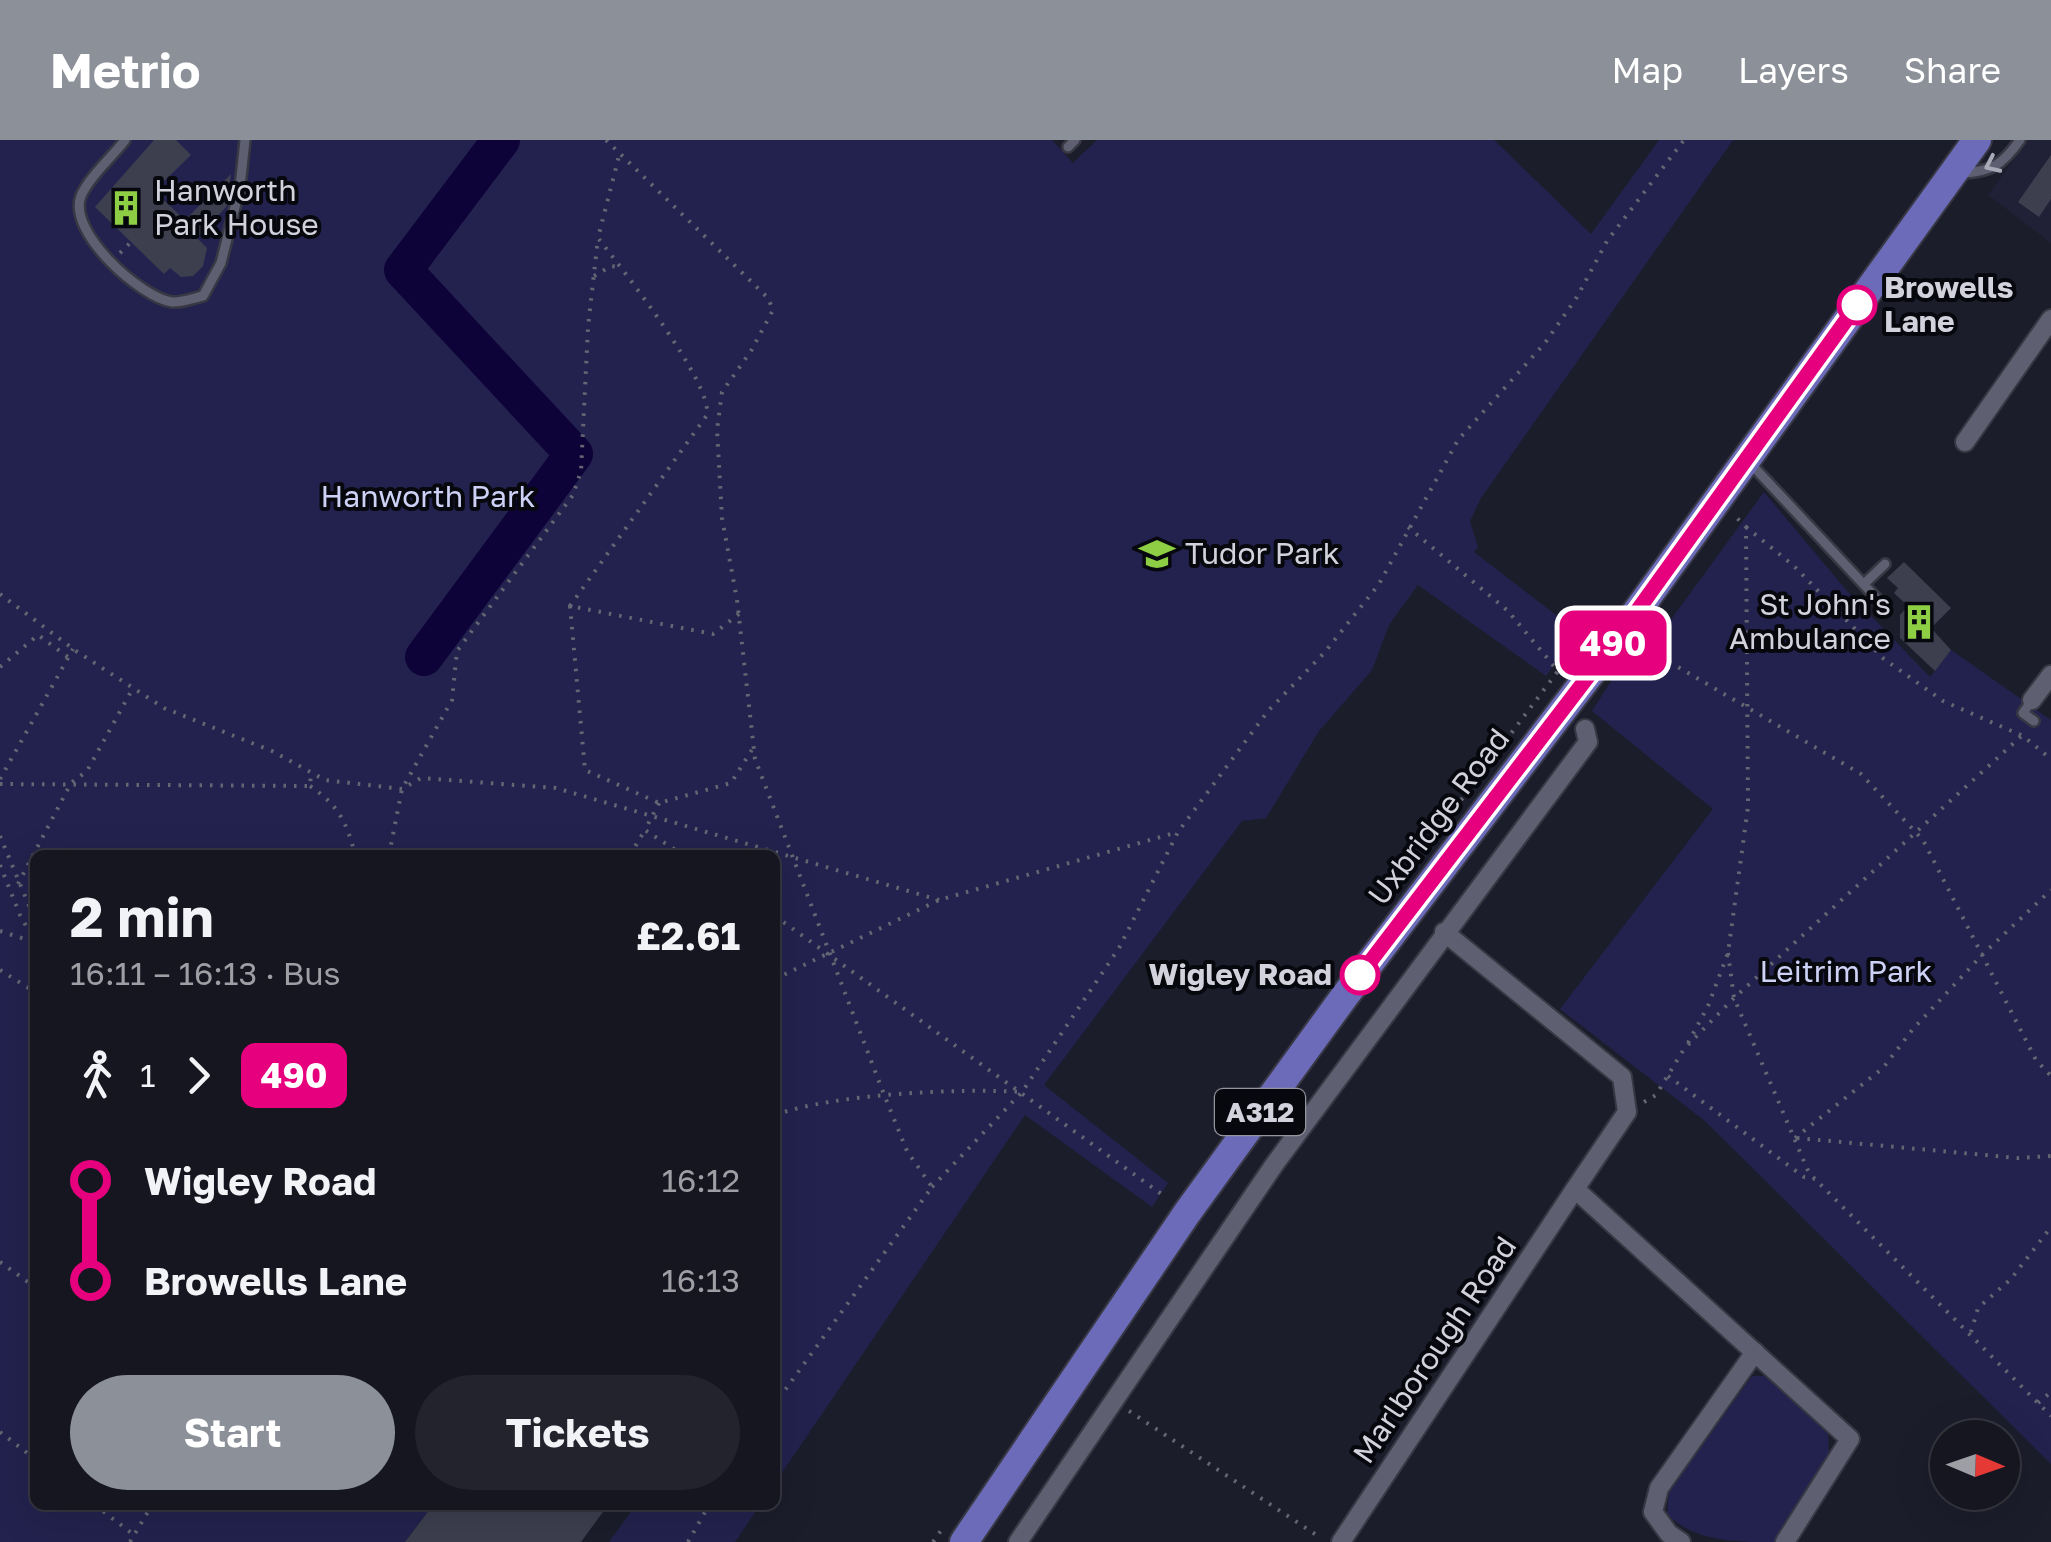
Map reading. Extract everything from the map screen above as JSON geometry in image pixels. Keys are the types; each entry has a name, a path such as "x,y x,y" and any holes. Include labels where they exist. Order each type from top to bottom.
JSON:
{"main road":[{"name":"Uxbridge Road","path":"964,1542 1187,1212 1344,996 1622,632 1977,140"}],"street":[{"path":"1964,442 2051,319"},
{"path":"2032,700 2051,675"},
{"path":"1018,1542 1274,1165 1588,742 1584,728"},
{"path":"1444,932 1622,1077 1627,1112 1575,1189 1866,1452"},
{"name":"Marlborough Road","path":"1347,1540 1575,1189"},
{"path":"1681,1542 1668,1534 1653,1512 1658,1488 1755,1352"},
{"path":"1786,1542 1850,1438"}],"lane":[{"path":"126,140 81,196 80,218 89,238 112,262 148,292 174,303 203,296 221,262 240,187 244,140"},
{"path":"1954,173 1993,169 2006,160 2020,140"},
{"path":"1746,460 1882,604"},
{"path":"1864,584 1885,564"},
{"path":"2032,700 2023,713 2034,721"}],"path":[{"path":"606,140 768,298 773,310 722,392 718,412 722,518 739,614 756,760 885,1098 907,1150 932,1187"},
{"path":"780,1397 932,1187 1022,1092 1119,948 1178,832 1268,711 1325,652 1379,584 1458,440 1545,343 1578,296 1607,241 1684,140"},
{"path":"390,850 402,789 452,700 457,651 573,495 581,471 598,238 620,152"},
{"path":"598,238 693,371 709,402 570,606 586,770 659,804 732,783 754,746"},
{"path":"118,254 131,242"},
{"path":"594,276 611,266 620,267"},
{"path":"707,410 718,412"},
{"path":"1627,1112 1656,1096 1708,1006 1728,953 1748,807 1744,524 1794,566 1884,659 1942,701 2023,736 2051,759"},
{"path":"1408,527 1508,611 1538,644 1558,671 1544,687"},
{"path":"0,594 73,649 164,708 272,751 325,780 402,789 421,778 556,788 774,850"},
{"path":"570,606 713,634 739,614"},
{"path":"0,667 38,636 68,657"},
{"path":"73,649 0,782 310,786 332,800 348,823 353,850"},
{"path":"1648,650 1860,774 1923,840 2036,1060 2051,1076"},
{"path":"36,850 72,784 86,771 133,688"},
{"path":"1684,1049 1914,831 2023,736 2034,721"},
{"path":"310,786 311,772"},
{"path":"633,850 659,804"},
{"path":"645,830 675,850"},
{"path":"780,977 939,900 1178,832"},
{"path":"0,836 30,909"},
{"path":"780,852 939,900"},
{"path":"18,884 30,862"},
{"path":"0,865 30,933"},
{"path":"1796,1138 1884,1068 1913,1029 1983,954 2051,890"},
{"path":"780,919 1187,1212"},
{"path":"0,931 30,940"},
{"path":"1728,953 1734,998 1815,1179 1876,1245 1971,1332 2051,1416"},
{"path":"0,970 30,989"},
{"path":"1668,1076 1804,1177 1815,1179"},
{"path":"780,1114 802,1106 885,1098 984,1090 1022,1092"},
{"path":"1796,1138 2018,1158 2051,1156"},
{"path":"1971,1332 1978,1308 2011,1280 2051,1226"},
{"path":"0,1262 30,1283"},
{"path":"2038,1403 2051,1392"},
{"path":"1112,1400 1327,1542"},
{"path":"0,1432 30,1455"},
{"path":"102,1510 134,1535"},
{"path":"130,1542 149,1510"},
{"path":"688,1542 706,1510"}],"shaded area":[{"path":"2028,140 2051,140 2051,243 1988,195"}],"green space":[{"name":"Hanworth Park","path":"0,140 1052,140 1073,163 1097,140 1494,140 1591,234 1659,140 1733,140 1481,498 1470,521 1478,547 1474,552 1578,632 1546,676 1418,585 1389,625 1372,670 1319,731 1266,818 1242,821 1044,1085 1168,1183 1152,1207 1025,1115 780,1476 780,850 30,850 30,1510 429,1510 405,1542 0,1542"},
{"name":"Leitrim Park","path":"1764,492 1848,592 1930,677 1951,650 2051,720 2051,1464 2020,1433 2020,1420 2007,1420 1705,1121 1560,1009 1713,809 1592,711 1624,661 1637,666"},
{"path":"1752,1376 1769,1376 1828,1429 1829,1455 1776,1542 1731,1541 1703,1535 1667,1514 1669,1491"},
{"path":"632,1510 757,1510 735,1542 609,1542"}],"building":[{"name":"Hanworth Park House","path":"154,140 176,140 191,155 154,191 185,220 231,174 227,206 197,238 207,248 203,266 193,276 181,277 170,268 164,274 95,207"},
{"path":"2051,155 2051,199 2039,217 2018,202"},
{"name":"St John's Ambulance","path":"1904,562 1951,608 1931,628 1951,650 1935,671 1900,638 1900,615 1908,606 1894,593 1898,588 1887,578"},
{"path":"429,1510 604,1510 581,1542 405,1542"}],"waterway":[{"path":"424,657 574,454 403,270 501,140"}],"bus line":[{"name":"490","path":"1360,975 1622,632 1857,305"}],"place":[{"name":"Hanworth Park House","path":"126,208"},
{"name":"Browells Lane","path":"1857,305"},
{"name":"Tudor Park","path":"1157,554"},
{"name":"St John's Ambulance","path":"1919,622"},
{"name":"Wigley Road","path":"1360,975"}]}
